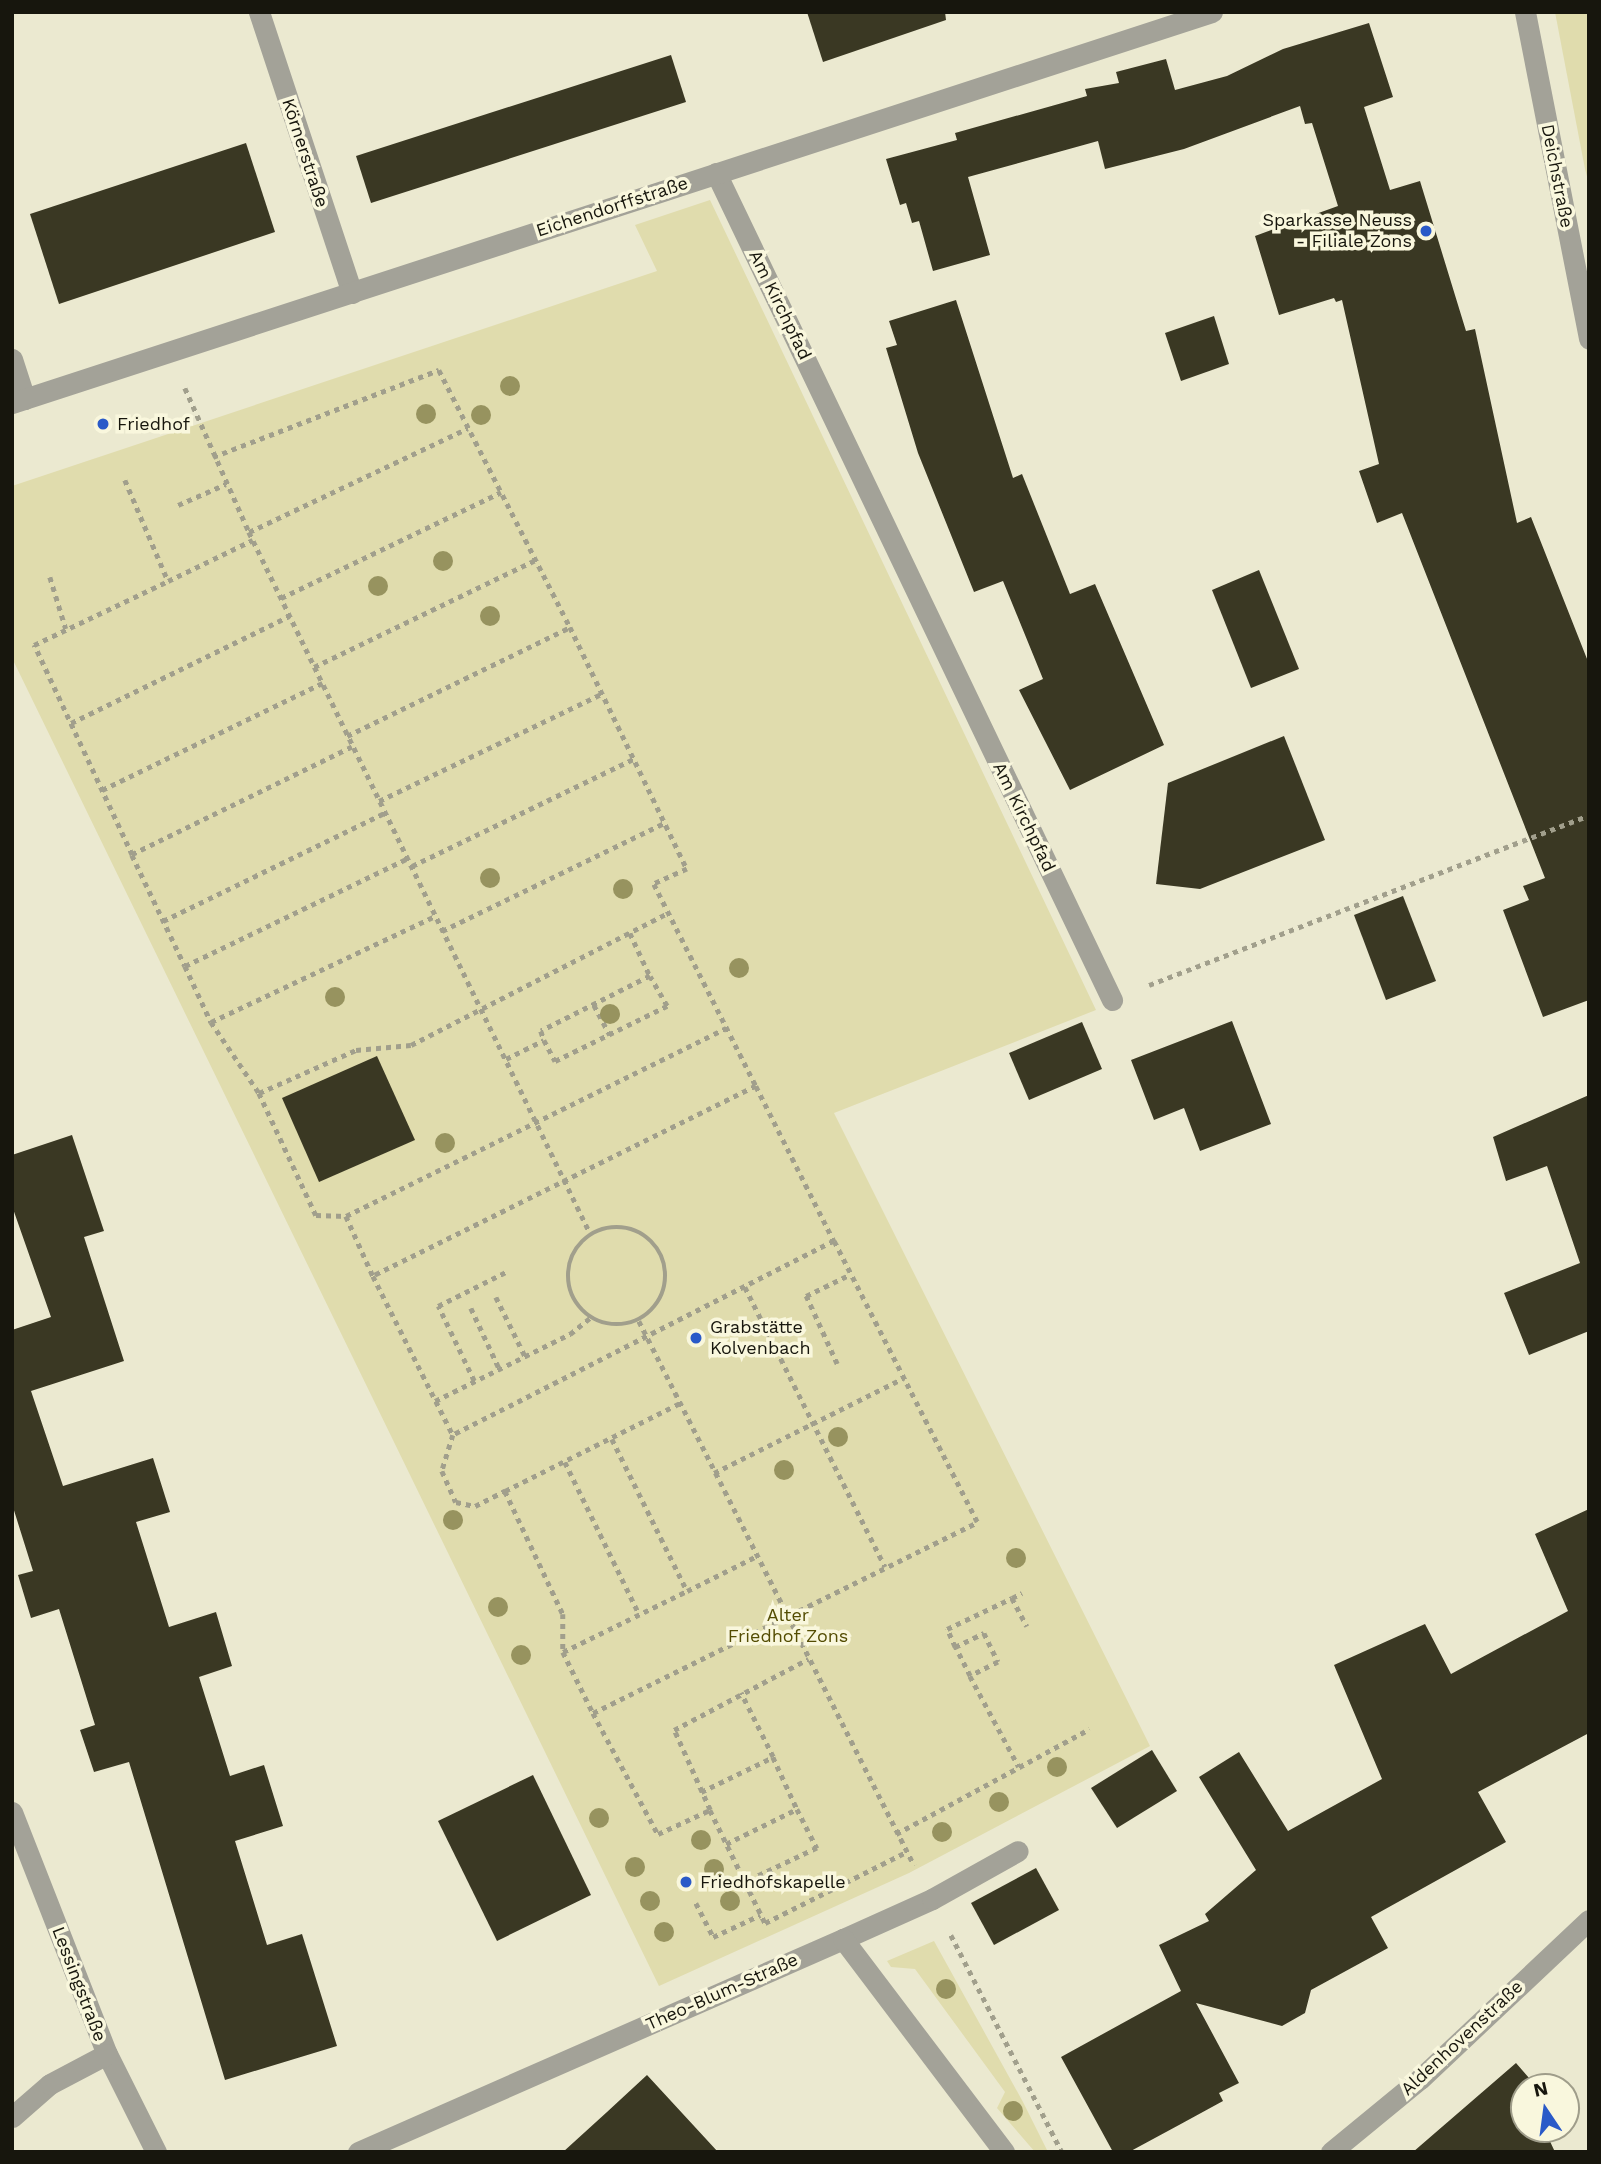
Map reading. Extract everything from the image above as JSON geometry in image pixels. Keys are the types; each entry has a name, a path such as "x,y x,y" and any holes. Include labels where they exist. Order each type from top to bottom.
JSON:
{"street":[{"name":"Körnerstraße","path":"259,12 352,293"},
{"name":"Eichendorffstraße","path":"19,401 1212,12"},
{"name":"Deichstraße","path":"1525,12 1589,339"},
{"name":"Am Kirchpfad","path":"716,173 1112,1000"},
{"path":"12,359 19,401"},
{"name":"Lessingstraße","path":"12,1812 107,2054 156,2152"},
{"name":"Theo-Blum-Straße","path":"358,2152 932,1899 1018,1851"},
{"name":"Aldenhovenstraße","path":"1331,2152 1420,2079 1589,1920"},
{"path":"843,1939 1004,2152"},
{"path":"12,2117 50,2084 107,2054"}],"path":[{"path":"170,352 213,457 248,532 590,1233"},
{"path":"213,457 439,370 570,627 687,869 654,884 977,1522 593,1713"},
{"path":"248,532 468,428"},
{"path":"125,480 168,581"},
{"path":"178,505 226,484"},
{"path":"281,598 501,492"},
{"path":"253,540 34,645 211,1021 258,1093 316,1215 346,1216 726,1028"},
{"path":"314,667 535,560"},
{"path":"50,577 66,629"},
{"path":"71,723 289,616"},
{"path":"348,736 570,627"},
{"path":"103,790 322,682"},
{"path":"379,802 601,694"},
{"path":"132,855 352,747"},
{"path":"412,866 633,759"},
{"path":"163,921 386,812"},
{"path":"1112,1000 1589,815"},
{"path":"442,931 664,823"},
{"path":"186,966 408,858"},
{"path":"258,1093 356,1050 411,1045 668,913"},
{"path":"211,1021 435,916"},
{"path":"630,933 667,1006 555,1061 541,1031 650,976"},
{"path":"594,1004 610,1035"},
{"path":"506,1059 544,1040"},
{"path":"373,1276 756,1086"},
{"path":"346,1216 453,1435 442,1471 456,1502 475,1506 680,1402"},
{"path":"620,1226 645,1235 661,1254 667,1279 659,1304 639,1321 614,1326 590,1318 572,1298 567,1274 575,1249 590,1233 620,1226"},
{"path":"453,1435 648,1339 834,1241"},
{"path":"474,1381 438,1306 508,1271"},
{"path":"838,1364 806,1296 851,1274"},
{"path":"745,1287 885,1567"},
{"path":"496,1297 525,1356"},
{"path":"471,1308 499,1368"},
{"path":"435,1401 570,1334 590,1318"},
{"path":"639,1321 896,1834 1062,2152"},
{"path":"715,1473 904,1378"},
{"path":"611,1439 687,1591"},
{"path":"565,1462 639,1614"},
{"path":"505,1491 563,1614 563,1652 658,1834 710,1810"},
{"path":"563,1652 757,1556"},
{"path":"1019,1767 947,1629 1022,1593"},
{"path":"1012,1598 1027,1626"},
{"path":"956,1647 984,1633 998,1662 970,1676"},
{"path":"808,1659 674,1730 760,1915 765,1923 906,1852"},
{"path":"741,1693 817,1848 746,1882"},
{"path":"896,1834 1089,1729"},
{"path":"701,1792 773,1757"},
{"path":"726,1844 797,1809"},
{"path":"696,1903 713,1937 760,1915"}],"green space":[{"path":"1555,12 1589,12 1589,184 1585,169"},
{"name":"Alter Friedhof Zons","path":"710,200 1096,1010 834,1113 1150,1746 909,1873 659,1986 12,658 12,486 657,271 635,225"},
{"path":"934,1941 1048,2152 1035,2152 997,2108 1005,2092 915,1969 891,1967 887,1961"}],"building":[{"path":"807,12 945,12 946,20 823,62"},
{"path":"1369,23 1393,97 1364,107 1390,190 1420,181 1466,331 1475,329 1517,523 1531,517 1589,664 1589,1000 1543,1017 1503,910 1529,900 1523,886 1545,878 1402,513 1377,523 1359,471 1379,464 1342,300 1336,302 1334,298 1279,315 1255,236 1338,206 1312,123 1305,124 1300,106 1184,149 1105,169 1098,141 968,177 990,255 933,271 919,221 912,223 906,203 900,205 886,159 957,140 955,133 1087,96 1085,89 1119,83 1116,72 1166,59 1175,90 1227,76 1283,49"},
{"path":"671,55 686,102 371,203 356,156"},
{"path":"246,143 275,232 59,304 30,214"},
{"path":"956,300 1013,478 1022,474 1070,594 1095,584 1164,745 1070,790 1019,690 1043,679 1003,581 974,592 918,453 886,348 897,345 889,321"},
{"path":"1214,316 1229,364 1181,381 1165,333"},
{"path":"1259,570 1299,669 1251,688 1212,590"},
{"path":"1284,736 1325,840 1200,889 1156,884 1168,783"},
{"path":"1403,896 1436,981 1386,1000 1354,915"},
{"path":"1232,1021 1271,1124 1200,1151 1184,1108 1154,1120 1131,1060"},
{"path":"1082,1022 1102,1069 1029,1100 1009,1053"},
{"path":"377,1056 415,1140 319,1182 282,1098"},
{"path":"1589,1095 1589,1331 1529,1355 1504,1293 1580,1263 1547,1166 1506,1181 1493,1137"},
{"path":"72,1135 104,1231 84,1237 124,1361 31,1391 63,1486 153,1458 170,1512 136,1522 169,1627 216,1612 232,1666 199,1677 230,1776 264,1765 283,1826 235,1841 267,1945 302,1934 337,2046 225,2080 129,1762 94,1772 80,1730 95,1725 59,1609 31,1618 18,1575 33,1571 12,1504 12,1330 51,1317 12,1206 12,1155"},
{"path":"1589,1509 1589,1733 1478,1792 1506,1842 1371,1917 1388,1948 1311,1990 1305,2013 1282,2026 1196,2003 1239,2083 1219,2093 1223,2101 1129,2152 1113,2152 1061,2057 1181,1991 1159,1945 1209,1921 1205,1914 1256,1870 1199,1777 1239,1752 1288,1831 1382,1779 1334,1665 1425,1624 1451,1674 1568,1611 1535,1534"},
{"path":"1152,1750 1177,1791 1117,1828 1091,1788"},
{"path":"533,1775 591,1895 497,1941 438,1821"},
{"path":"1036,1868 1059,1910 994,1945 971,1903"},
{"path":"1516,2063 1525,2073 1510,2073 1510,2143 1551,2143 1555,2152 1413,2152"},
{"path":"647,2075 718,2152 563,2152 607,2112"}],"place":[{"name":"Sparkasse Neuss - Filiale Zons","path":"1426,231"},
{"name":"Friedhof","path":"103,424"},
{"name":"Grabstätte Kolvenbach","path":"696,1338"},
{"name":"Friedhofskapelle","path":"686,1882"}]}
